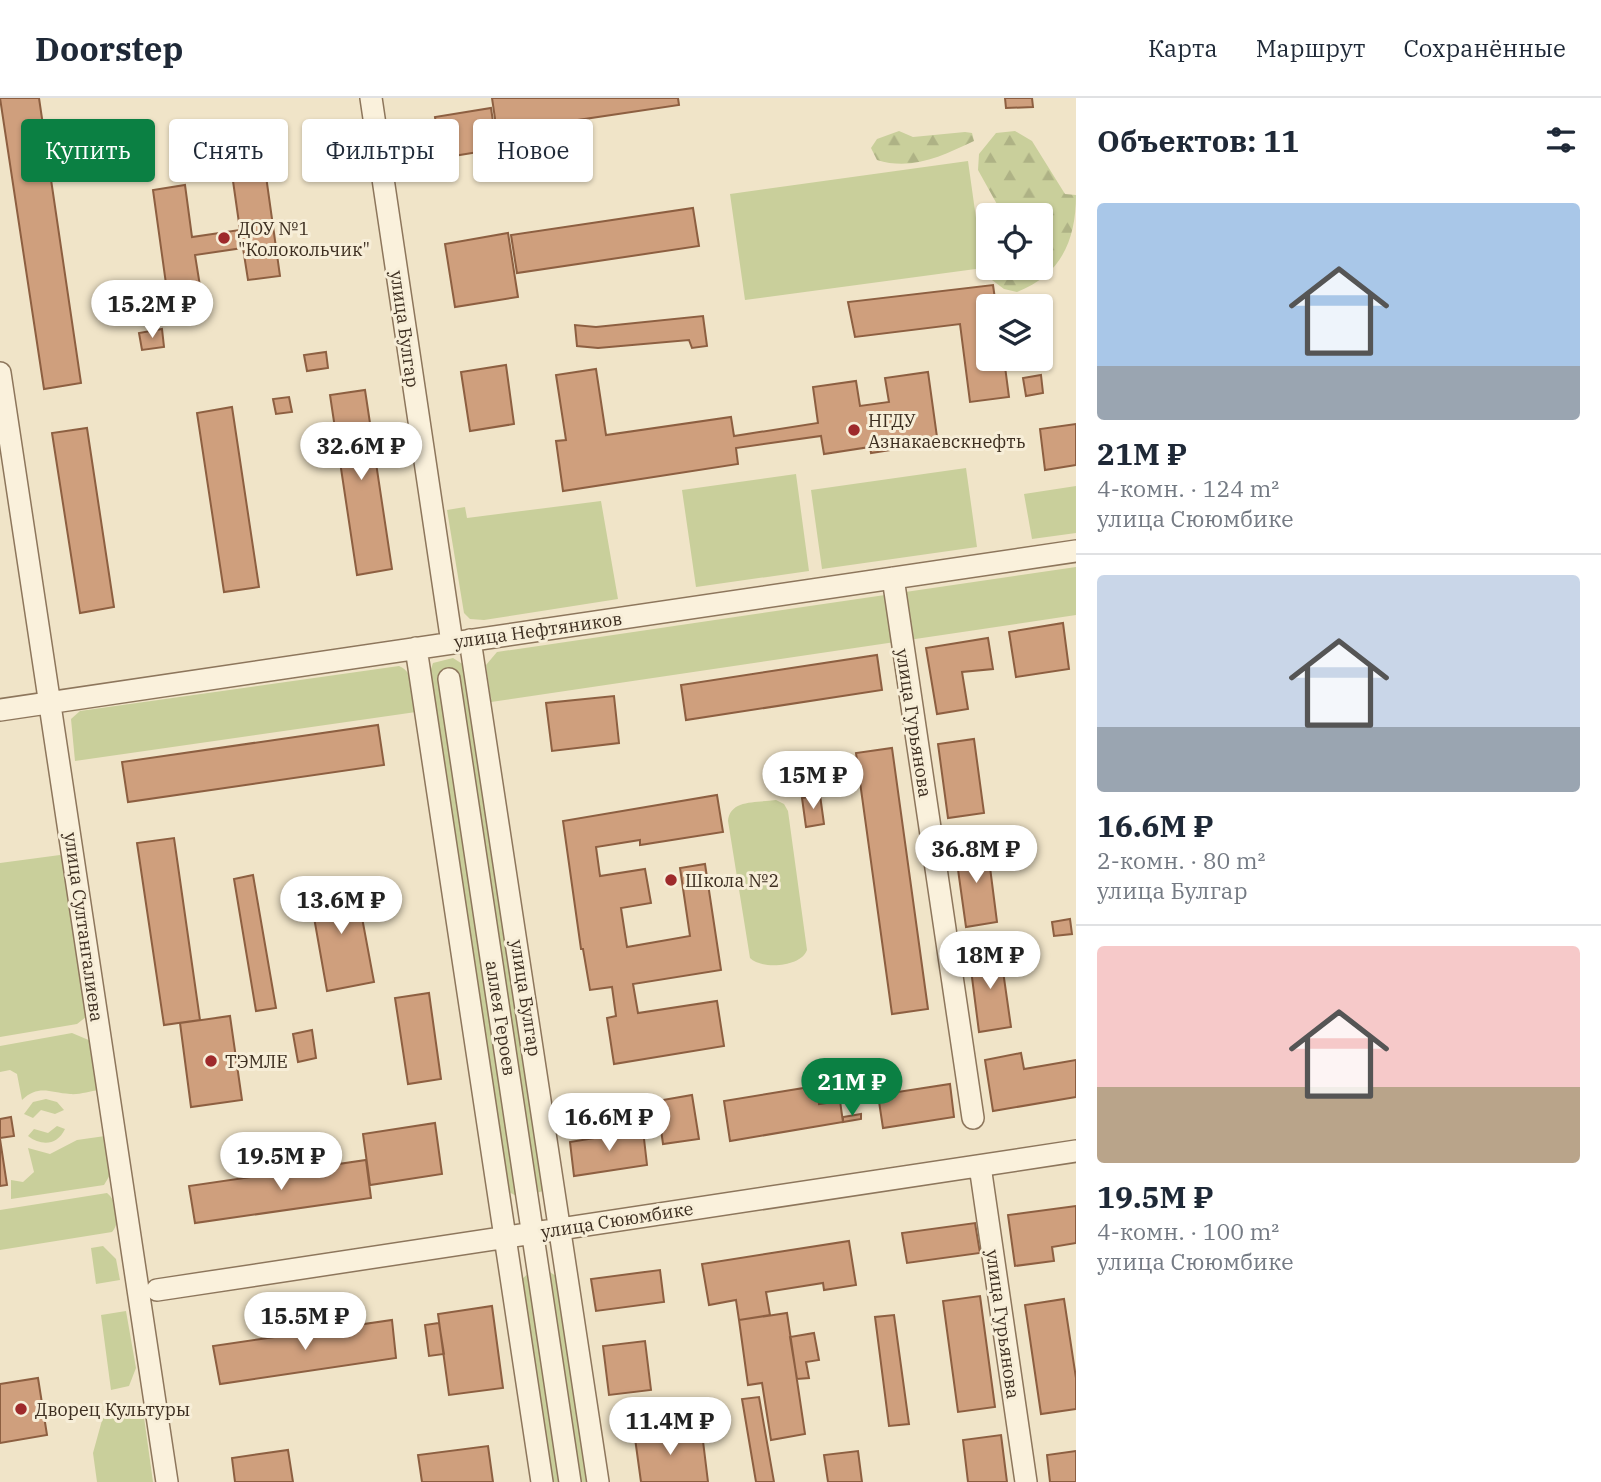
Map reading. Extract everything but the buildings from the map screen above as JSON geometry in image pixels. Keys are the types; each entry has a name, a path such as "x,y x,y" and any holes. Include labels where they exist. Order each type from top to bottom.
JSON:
{"street":[{"name":"улица Булгар","path":"371,98 554,1180 598,1482"},
{"name":"улица Султангалиева","path":"0,373 167,1482"},
{"name":"улица Нефтяников","path":"0,710 1076,551"},
{"name":"улица Гурьянова","path":"892,578 973,1118"},
{"path":"416,648 503,1238 542,1482"},
{"name":"аллея Героев","path":"449,679 570,1482"},
{"name":"улица Сююмбике","path":"157,1290 503,1238 531,1225 561,1229 1076,1151"},
{"name":"улица Гурьянова","path":"980,1166 1026,1482"},
{"path":"496,1188 509,1209 531,1225 548,1204 554,1180"},
{"path":"511,1289 519,1271 537,1264 557,1267 569,1281"}],"green space":[{"path":"899,131 913,137 965,132 972,133 974,141 938,157 915,163 877,160 871,148 877,139"},
{"path":"1015,131 1032,141 1065,194 1076,195 1069,241 1053,268 1053,203 996,203 978,170 979,154 996,133"},
{"path":"968,161 976,218 976,269 745,300 730,194"},
{"path":"992,280 1039,280 1017,292 1004,289"},
{"path":"966,468 977,547 822,569 811,490"},
{"path":"796,474 809,571 696,587 682,490"},
{"path":"1076,486 1076,533 1032,539 1024,494"},
{"path":"601,501 618,599 484,620 470,619 464,613 447,510 465,507 467,518"},
{"path":"1076,567 1076,615 491,702 486,665 497,652"},
{"path":"453,658 464,665 543,1191 520,1198 509,1192 429,675 433,663"},
{"path":"399,666 405,669 411,679 416,712 75,761 71,719 80,711"},
{"path":"776,800 784,804 788,811 807,950 797,960 781,965 763,964 750,958 728,821 730,814 739,805"},
{"path":"60,855 63,858 86,1017 77,1024 0,1037 0,863"},
{"path":"72,1033 91,1041 99,1090 73,1094 39,1091 22,1100 17,1074 10,1070 0,1072 0,1046"},
{"path":"46,1099 57,1102 64,1110 55,1114 41,1110 33,1118 24,1114 33,1102"},
{"path":"57,1126 65,1129 62,1135 48,1143 38,1142 28,1136 34,1129 48,1133"},
{"path":"105,1136 110,1175 104,1185 11,1199 11,1180 23,1182 34,1172 28,1148 50,1154 77,1140"},
{"path":"107,1193 117,1212 112,1232 0,1250 0,1210"},
{"path":"103,1246 116,1259 120,1280 96,1284 91,1248"},
{"path":"545,1269 556,1276 588,1482 552,1482 521,1280 531,1271"},
{"path":"126,1311 136,1368 129,1386 111,1390 101,1315"},
{"path":"138,1407 143,1410 153,1482 97,1482 93,1453 104,1413"}],"place":[{"name":"ДОУ №1 \"Колокольчик\"","path":"224,238"},
{"name":"НГДУ Азнакаевскнефть","path":"854,430"},
{"name":"Школа №2","path":"671,880"},
{"name":"ТЭМЛЕ","path":"211,1061"},
{"name":"Дворец Культуры","path":"21,1409"}]}
